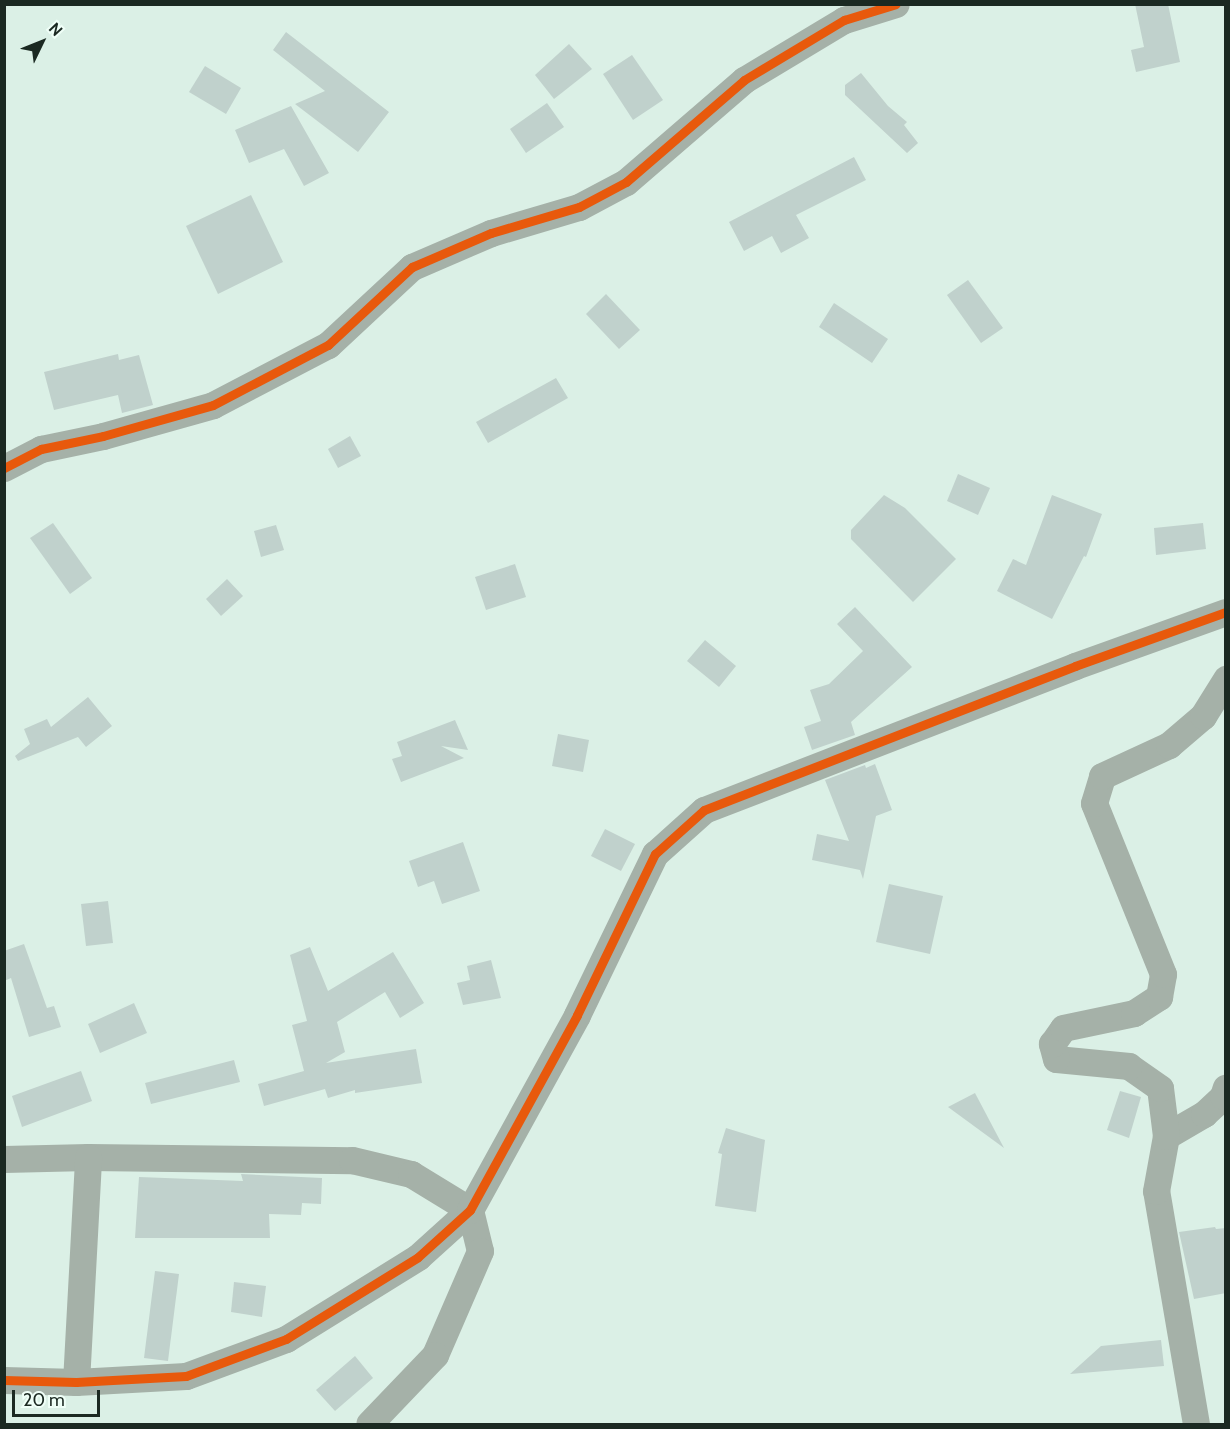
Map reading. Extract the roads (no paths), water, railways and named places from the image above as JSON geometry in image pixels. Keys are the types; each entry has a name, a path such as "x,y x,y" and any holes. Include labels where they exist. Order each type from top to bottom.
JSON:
{"street":[{"path":"4,468 41,449 103,436 213,405 328,345 412,267 491,233 579,207 626,182 744,80 844,20 896,4"},
{"path":"4,1380 76,1382 186,1376 286,1339 418,1257 470,1210 577,1015 655,854 704,810 1075,666 1226,612"},
{"path":"1196,1425 1156,1191 1166,1136 1160,1088 1129,1066 1056,1059 1052,1044 1063,1028 1134,1013 1160,997 1162,974 1094,803 1102,776 1169,746 1203,716 1226,680"},
{"path":"1166,1136 1204,1114 1225,1092"},
{"path":"76,1382 88,1157"},
{"path":"4,1159 88,1157 352,1160 411,1174 470,1210 480,1251 435,1354 369,1425"}]}
